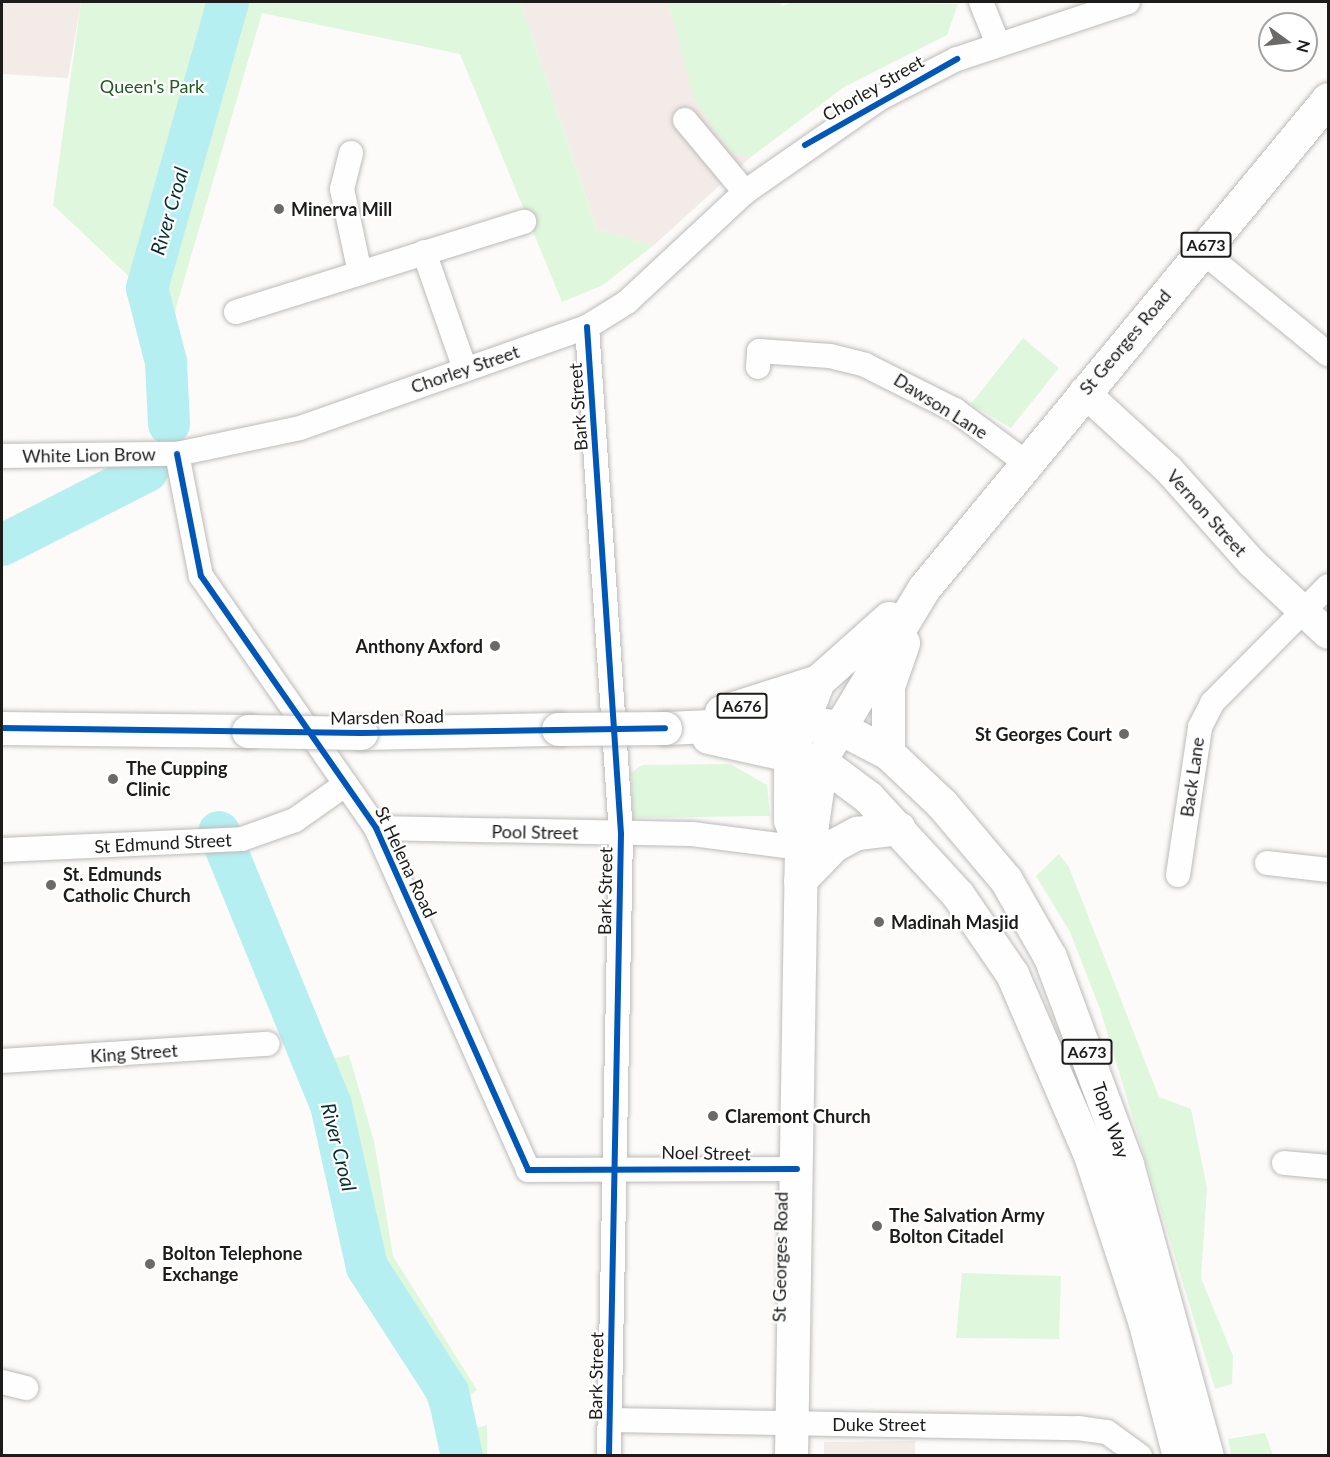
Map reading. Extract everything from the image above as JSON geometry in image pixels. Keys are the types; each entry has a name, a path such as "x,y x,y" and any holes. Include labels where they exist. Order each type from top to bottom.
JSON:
{"main road":[{"name":"St Georges Road","path":"806,757 838,727 924,588 1026,462 1329,99"},
{"name":"St Georges Road","path":"791,1440 801,848 812,824 806,757 800,722 818,681 924,588"},
{"name":"A673","path":"888,753 888,686 924,588"},
{"name":"A676","path":"665,728 818,681"},
{"name":"Marsden Road","path":"2,728 361,734 665,728 800,722 838,727"},
{"name":"Topp Way","path":"838,727 888,753 942,804 1006,880 1050,957 1127,1164 1207,1455"},
{"name":"Marsden Road","path":"665,728 806,757"},
{"name":"Topp Way","path":"806,757 899,828 958,896 1005,964 1046,1044 1090,1155 1144,1320 1179,1455"},
{"path":"800,880 834,845 857,833 899,828"}],"street":[{"path":"981,2 998,44"},
{"name":"Chorley Street","path":"182,458 300,428 587,327 627,302 745,192 880,98 998,44 1128,2"},
{"path":"685,120 745,192"},
{"path":"351,153 342,189 360,273"},
{"path":"236,312 524,222"},
{"path":"1202,251 1329,354"},
{"path":"424,252 465,369"},
{"name":"Bark Street","path":"587,327 621,834 609,1455"},
{"name":"Dawson Lane","path":"758,367 759,351 830,356 865,365 955,410 1026,462"},
{"name":"Vernon Street","path":"1084,392 1169,470 1306,615 1329,634"},
{"name":"White Lion Brow","path":"2,456 151,454 182,458"},
{"name":"St Helena Road","path":"182,458 201,576 376,828 528,1170"},
{"name":"Back Lane","path":"1178,875 1200,727 1212,703 1306,615 1329,586"},
{"name":"St Edmund Street","path":"2,850 208,843 264,834 312,811 346,784"},
{"name":"Pool Street","path":"376,828 692,834 801,848"},
{"path":"1266,863 1329,870"},
{"name":"King Street","path":"2,1061 267,1044"},
{"path":"1284,1163 1329,1167"},
{"name":"Noel Street","path":"528,1170 615,1166 797,1169"},
{"path":"2,1382 26,1388"},
{"name":"Duke Street","path":"610,1420 791,1440 1078,1428 1107,1432 1140,1455"}],"shaded area":[{"path":"2,2 81,2 68,78 2,74"},
{"path":"520,2 668,2 696,101 732,153 751,157 654,245 597,230"},
{"path":"915,1441 915,1455 824,1455 824,1442"}],"green space":[{"name":"Queen's Park","path":"81,2 520,2 597,230 654,245 603,285 562,302 460,54 262,13 173,318 53,205"},
{"path":"668,2 780,2 782,6 793,2 958,4 947,35 844,87 751,157 732,153 695,101"},
{"path":"1023,338 1059,368 1011,428 971,404"},
{"path":"730,764 767,785 770,816 633,818 631,773 642,765"},
{"path":"1059,854 1069,867 1159,1097 1191,1109 1207,1188 1201,1278 1233,1356 1232,1384 1215,1389 1100,1009 1070,932 1036,876"},
{"path":"349,1055 374,1141 393,1256 477,1390 436,1422 398,1334 358,1287 348,1264 324,1114 305,1065"},
{"path":"962,1273 1061,1276 1059,1339 956,1338"},
{"path":"487,1425 487,1455 443,1455 443,1437"},
{"path":"1265,1433 1273,1455 1231,1455 1228,1439"}],"waterway":[{"name":"River Croal","path":"169,424 166,362 147,288 228,2"},
{"name":"River Croal","path":"2,545 147,471"},
{"name":"River Croal","path":"219,832 331,1105 367,1267 448,1392 462,1456"}],"cycle path":[{"path":"805,145 957,59"},
{"path":"587,327 621,834 609,1456"},
{"path":"177,454 201,576 376,828 528,1170 797,1169"},
{"path":"2,728 361,733 665,728"}],"place":[{"name":"Minerva Mill","path":"279,209"},
{"name":"Anthony Axford","path":"495,646"},
{"name":"St Georges Court","path":"1124,734"},
{"name":"The Cupping Clinic","path":"113,779"},
{"name":"St. Edmunds Catholic Church","path":"51,885"},
{"name":"Madinah Masjid","path":"879,922"},
{"name":"Claremont Church","path":"713,1116"},
{"name":"The Salvation Army Bolton Citadel","path":"877,1226"},
{"name":"Bolton Telephone Exchange","path":"150,1264"}]}
